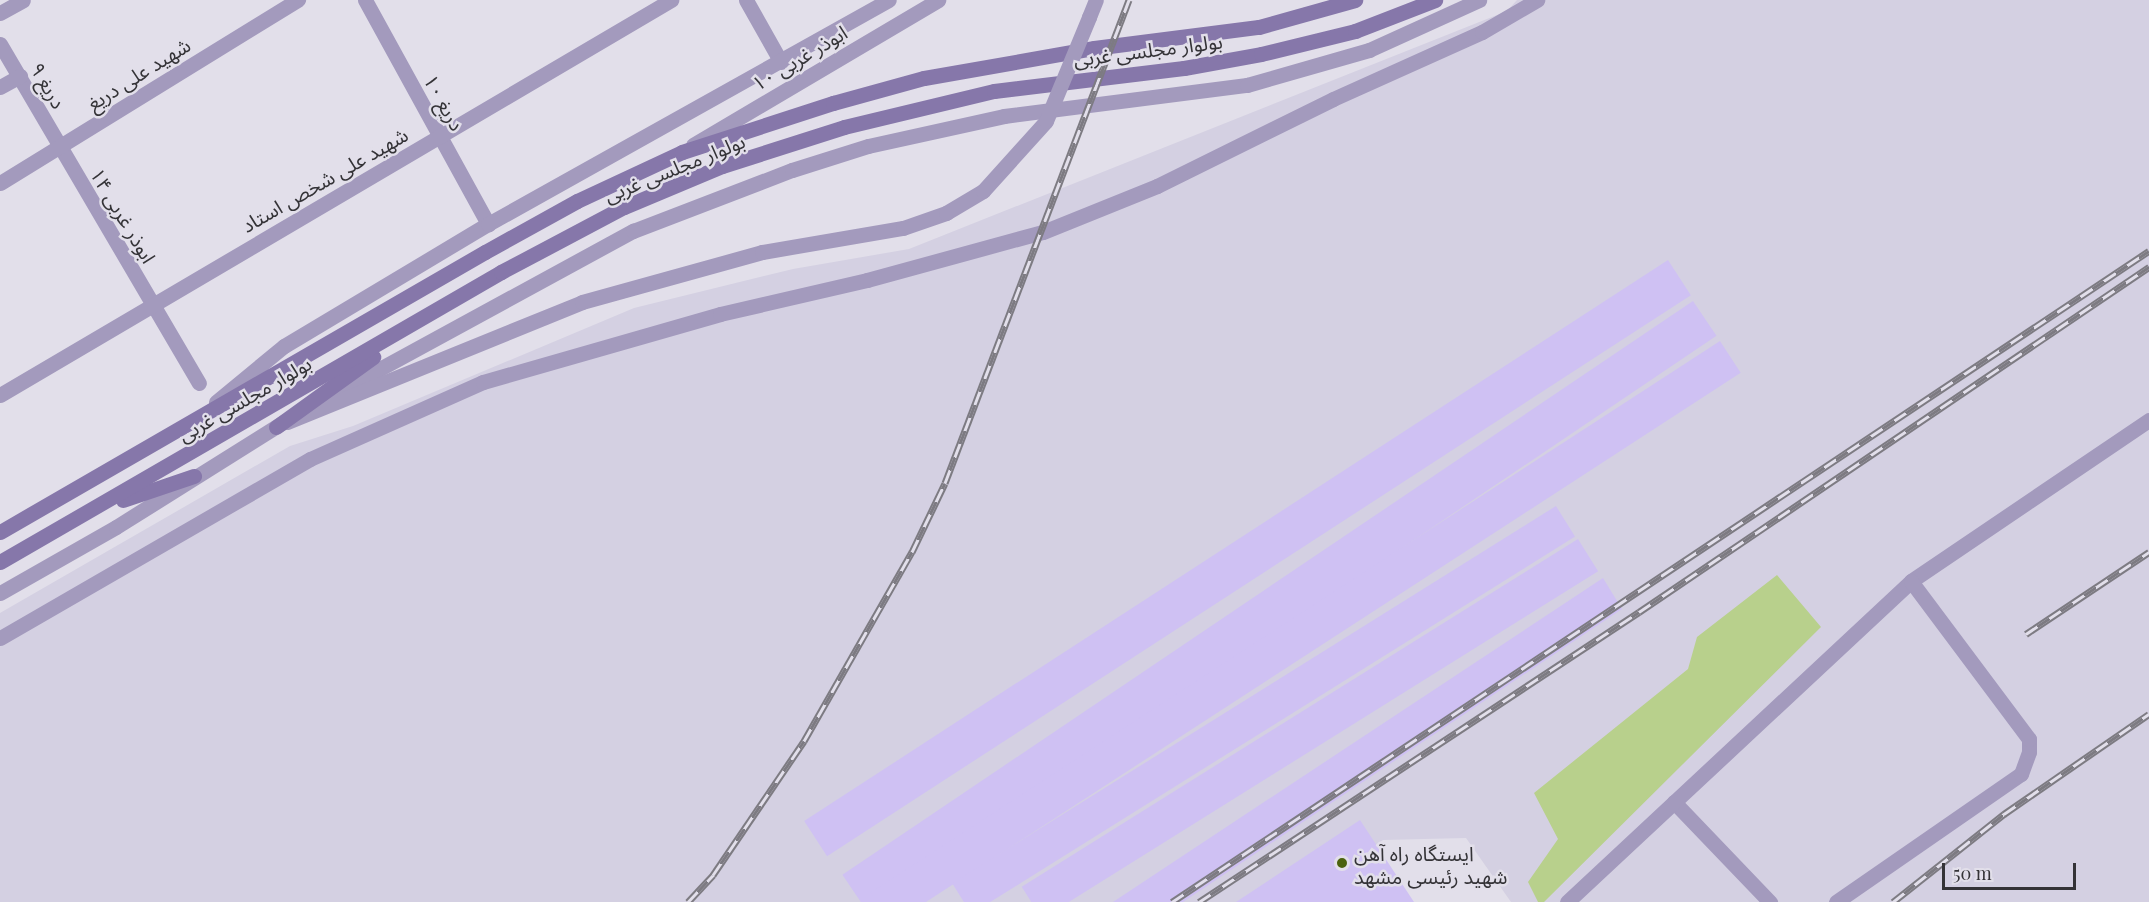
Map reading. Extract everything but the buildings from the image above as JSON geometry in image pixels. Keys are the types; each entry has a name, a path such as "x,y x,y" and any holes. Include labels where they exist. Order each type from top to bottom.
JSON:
{"main road":[{"name":"بولوار مجلسی غربی","path":"0,532 577,201 682,152 833,103 924,78 1094,48 1259,27 1355,0"},
{"name":"بولوار مجلسی غربی","path":"0,562 446,304 624,207 722,166 844,126 994,91 1184,68 1261,54 1355,31 1435,0"},
{"path":"276,427 446,304"},
{"path":"95,509 194,476"}],"street":[{"path":"0,13 23,0"},
{"name":"شهید علی دریغ","path":"0,183 298,0"},
{"name":"دریغ ۱۰","path":"365,0 488,224"},
{"name":"شهید علی شخص استاد","path":"0,395 671,0"},
{"path":"746,0 781,63"},
{"path":"198,418 284,346 488,224 781,63 868,5 890,0"},
{"name":"ابوذر غربی ۱۰","path":"682,152 938,0"},
{"path":"276,427 582,303 762,252 903,228 946,213 983,191 1046,122 1096,0"},
{"path":"0,593 276,427 633,231 720,195 868,146 945,128 1073,106 1247,85 1308,70 1369,50 1479,0"},
{"path":"0,638 310,459 483,382 709,317 867,280 1043,232 1157,186 1333,99 1482,32 1537,0"},
{"name":"دریغ ۹","path":"0,44 60,147"},
{"path":"0,87 20,76"},
{"name":"ابوذر غربی ۱۴","path":"60,147 199,383"},
{"path":"1567,902 1911,581 2149,420"},
{"path":"1836,902 2021,774 2029,752 2029,739 1911,581"},
{"path":"1674,802 1770,902"}],"shaded area":[{"path":"1517,0 2149,0 2149,902 1511,902 1466,838 1383,840 1290,902 0,902 0,613 290,446 353,426 634,308 793,269 909,249 1507,11"}],"green space":[{"path":"1777,575 1821,627 1544,902 1538,902 1528,882 1558,839 1534,793 1688,669 1697,637"}],"railway":[{"path":"688,902 713,875 804,741 912,552 945,483 1129,0"},
{"path":"1172,902 2149,251"},
{"path":"1199,902 1639,612 2149,267"},
{"path":"2026,634 2149,552"},
{"path":"1893,902 2004,814 2149,714"}],"place":[{"name":"ایستگاه راه آهن شهید رئیسی مشهد","path":"1342,863"}]}
